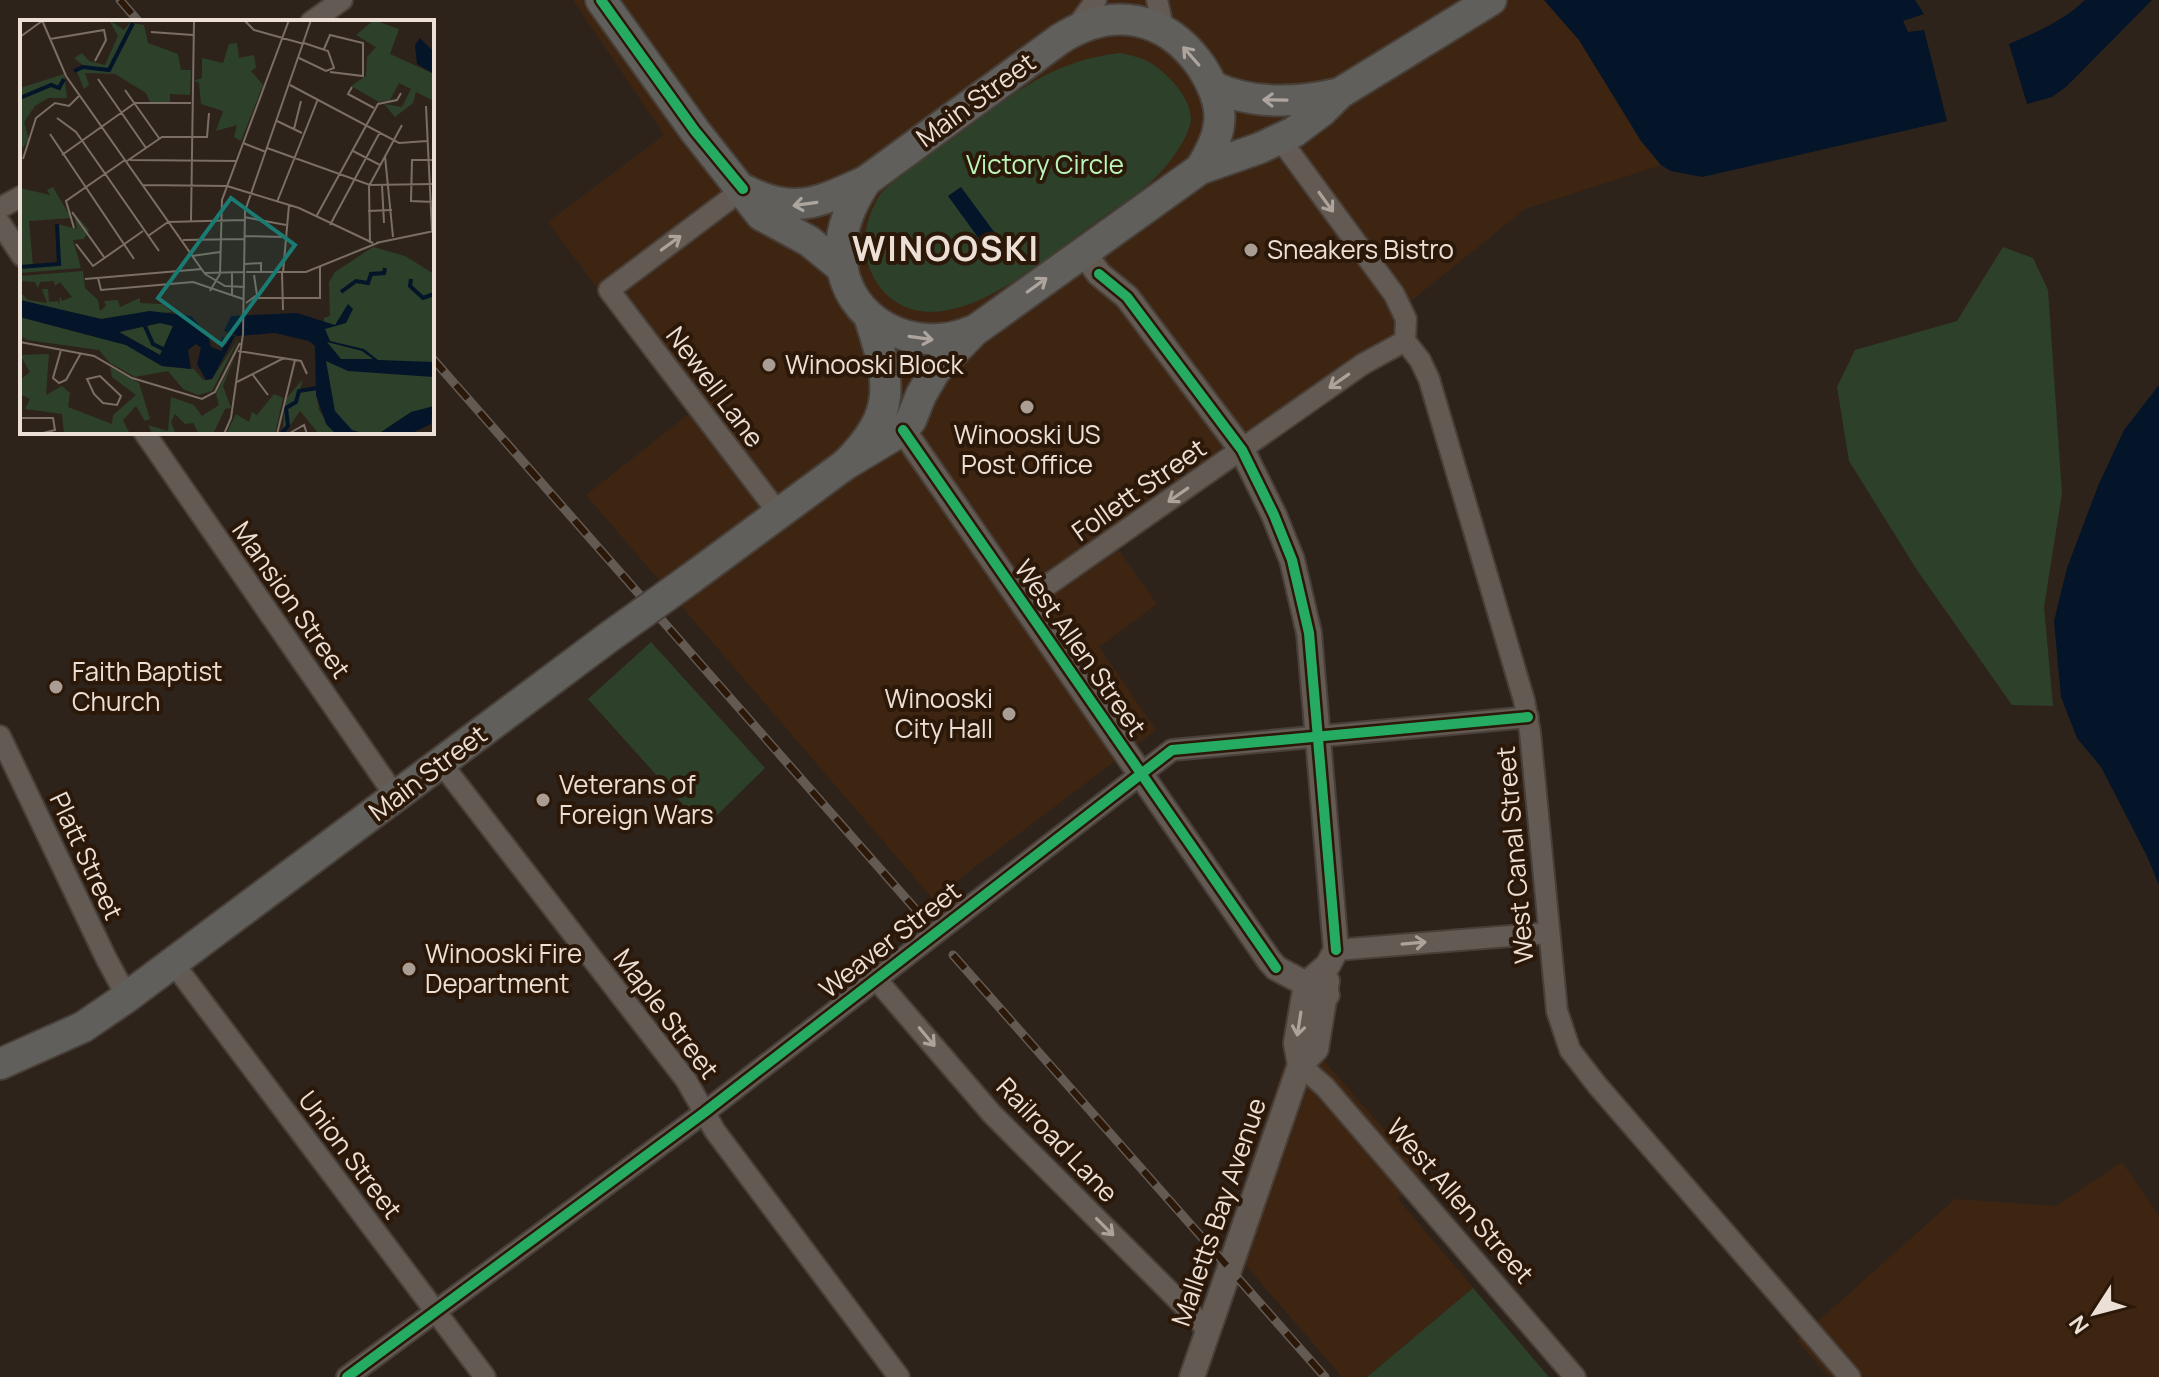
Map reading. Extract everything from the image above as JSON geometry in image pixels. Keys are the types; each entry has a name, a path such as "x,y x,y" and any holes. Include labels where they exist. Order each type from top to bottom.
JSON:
{"main road":[{"path":"601,0 695,131 761,215 809,241 843,269"},
{"path":"870,319 885,329 915,338 948,339 974,331 1091,263 1200,169 1280,139 1305,125 1340,93 1491,0"},
{"name":"Main Street","path":"846,464 869,441 877,428 884,404 884,370 870,319 854,297 843,269 844,226 866,181 1075,30 1093,23 1121,19 1137,20 1164,31 1191,53 1212,86 1219,107 1219,122 1211,152 1200,169"},
{"path":"1212,86 1263,100 1317,98 1340,93"},
{"path":"743,189 782,204 804,205 822,201 866,181"},
{"path":"903,430 935,371 974,331"},
{"name":"Main Street","path":"0,1064 83,1027 127,997 609,637 846,464 903,430"}],"street":[{"path":"314,20 342,0"},
{"path":"1075,30 1096,0"},
{"path":"1157,0 1164,31"},
{"name":"West Canal Street","path":"1280,139 1394,294 1406,319 1405,341 1420,360 1433,391 1528,717 1547,933 1557,1011 1570,1050 1850,1377"},
{"name":"Newell Lane","path":"743,189 609,290 780,515"},
{"path":"0,208 20,197"},
{"path":"0,223 20,253"},
{"name":"Malletts Bay Avenue","path":"1091,263 1127,297 1242,450 1274,515 1295,572 1309,633 1332,958 1296,1043 1300,1065 1192,1377"},
{"name":"Follett Street","path":"1022,603 1378,353 1405,341"},
{"name":"West Allen Street","path":"903,430 1269,960 1276,968 1317,990"},
{"name":"Mansion Street","path":"145,434 396,797"},
{"name":"Weaver Street","path":"347,1377 705,1112 1172,750 1528,717"},
{"name":"Platt Street","path":"0,736 127,997"},
{"name":"Maple Street","path":"441,763 686,1080 715,1131 899,1377"},
{"path":"1332,958 1547,933"},
{"name":"Union Street","path":"174,964 485,1377"},
{"name":"Railroad Lane","path":"876,979 992,1114 1208,1330"},
{"name":"West Allen Street","path":"1300,1065 1325,1087 1575,1377"}],"shaded area":[{"path":"573,0 1544,0 1579,40 1641,141 1661,165 1525,209 1411,301 1394,353 1118,549 1157,604 1099,647 1156,730 933,899 586,495 690,413 548,222 664,135"},
{"path":"1323,1060 1425,1176 1398,1199 1473,1288 1367,1377 1342,1377 1225,1241 1284,1064"},
{"path":"2122,1162 2159,1216 2159,1377 1829,1377 1797,1340 1955,1199 2056,1206"}],"green space":[{"name":"Victory Circle","path":"1120,53 1156,67 1179,89 1189,107 1190,125 1185,138 1157,176 1137,194 1046,259 1007,285 967,305 925,312 903,306 885,293 868,264 865,243 871,212 881,193 1030,84 1071,64"},
{"path":"2003,247 2033,258 2048,290 2062,493 2044,607 2053,706 2012,705 1917,570 1849,461 1837,387 1855,350 1957,321"},
{"path":"651,642 765,768 704,828 588,699"},
{"path":"1473,1288 1549,1377 1367,1377"}],"water":[{"path":"1544,0 1915,0 1924,14 1903,21 1908,32 1924,30 1947,121 1702,177 1671,171 1661,165 1641,141 1579,40"},
{"path":"2085,0 2152,0 2067,86 2052,97 2027,104 2009,44 2059,20"},
{"path":"961,187 1006,248 993,258 948,196"},
{"path":"2159,385 2159,885 2101,767 2077,738 2061,697 2054,621 2067,568 2098,486 2124,430"}],"railway":[{"path":"120,0 137,20"},
{"path":"434,360 917,911"},
{"path":"953,955 1325,1377"}],"cycle path":[{"path":"601,0 695,131 743,189"},
{"path":"1099,274 1127,297 1242,450 1292,560 1309,633 1336,950"},
{"path":"903,430 1276,968"},
{"path":"347,1377 705,1112 1172,750 1528,717"}],"place":[{"name":"Sneakers Bistro","path":"1251,250"},
{"name":"Winooski Block","path":"769,365"},
{"name":"Winooski US Post Office","path":"1027,407"},
{"name":"Faith Baptist Church","path":"56,687"},
{"name":"Winooski City Hall","path":"1009,714"},
{"name":"Veterans of Foreign Wars","path":"543,800"},
{"name":"Winooski Fire Department","path":"409,969"}],"district":[{"name":"WINOOSKI","path":"946,249"}]}
